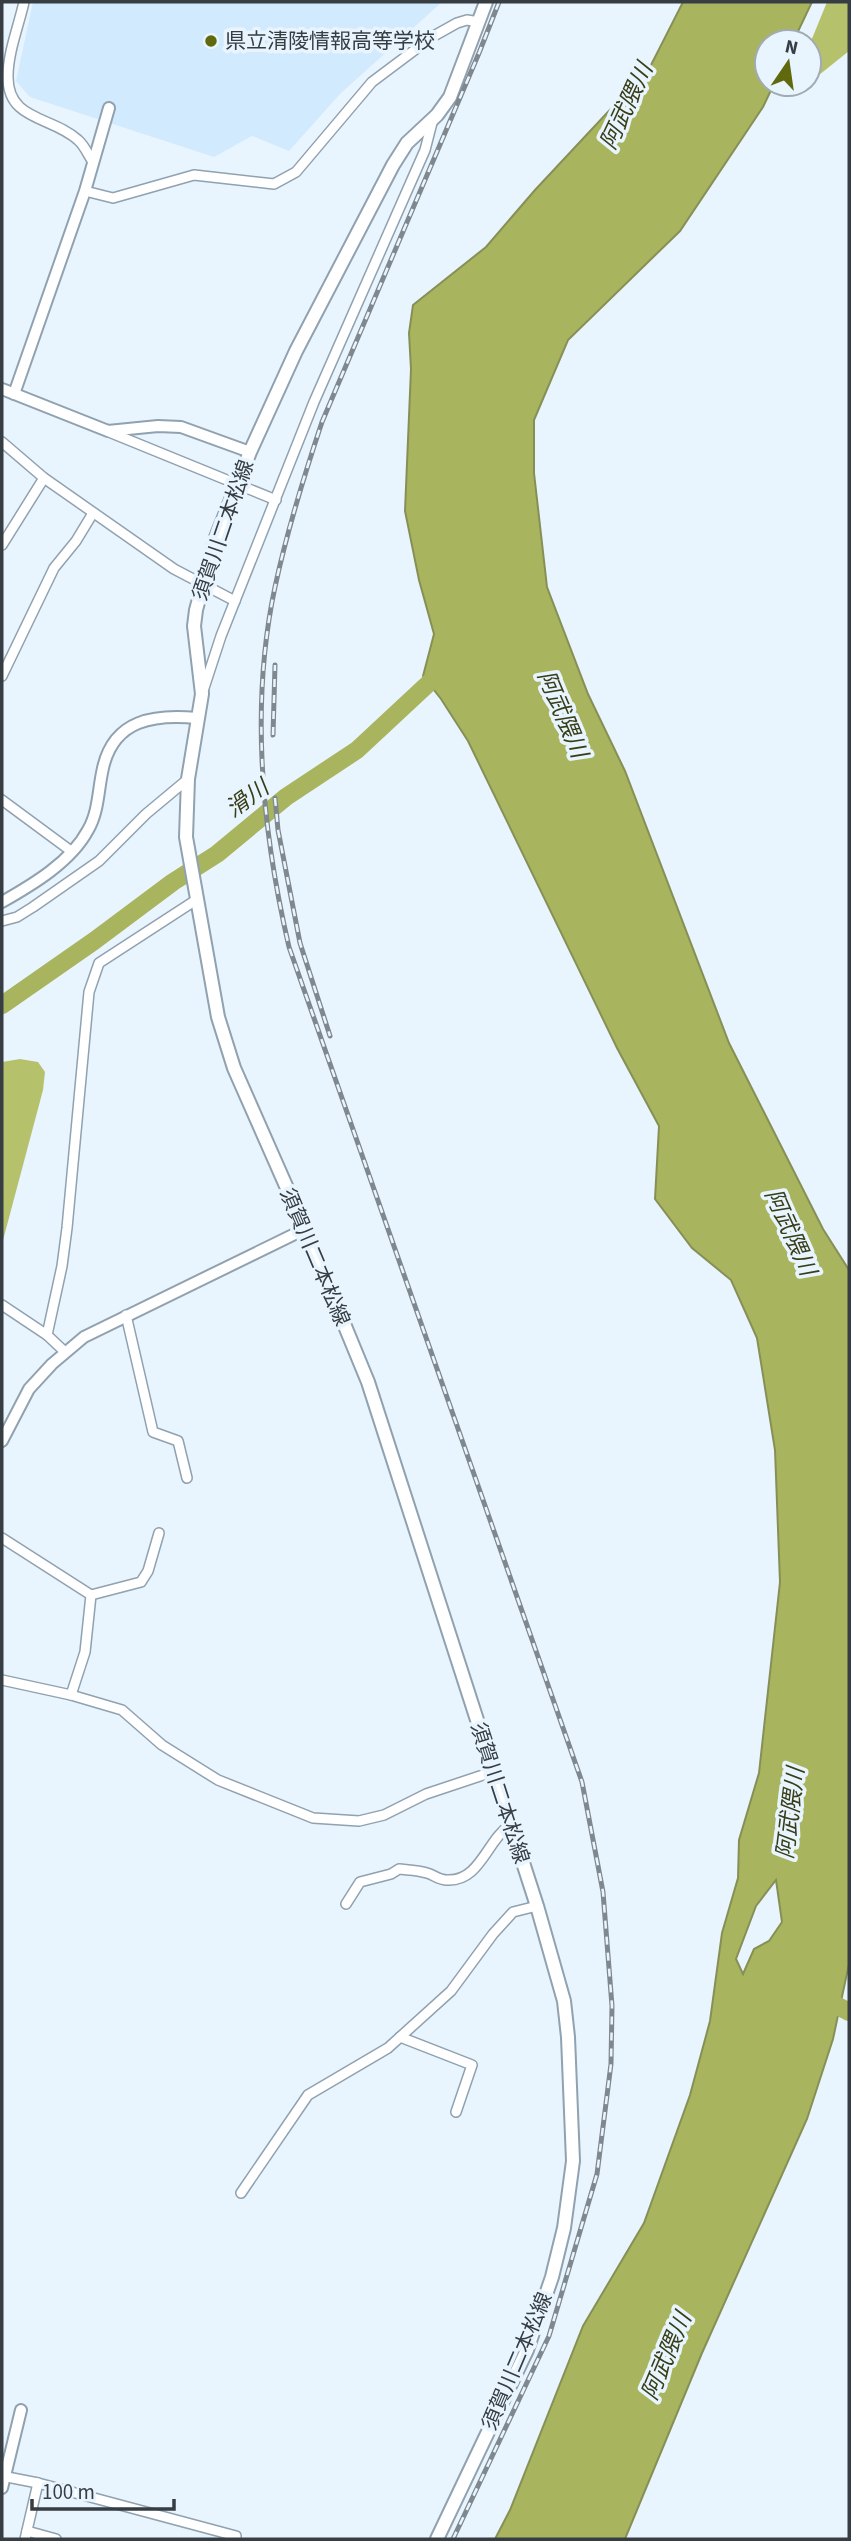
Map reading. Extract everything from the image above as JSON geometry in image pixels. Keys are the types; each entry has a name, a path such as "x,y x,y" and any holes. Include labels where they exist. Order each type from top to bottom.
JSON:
{"main road":[{"name":"須賀川二本松線","path":"436,2539 527,2350 549,2289 564,2228 573,2161 564,2001 537,1906 368,1382 234,1068 218,1017 187,849 188,779 202,694 194,626 203,583 222,520 296,351 393,165 407,142 433,119 450,97 486,2"}],"street":[{"path":"24,2 8,72 11,98 26,111 78,140 93,162"},
{"path":"85,191 113,198 194,175 263,183 281,181 296,172 372,82 432,37 457,23 467,20 479,22"},
{"path":"14,394 85,191 108,108"},
{"path":"202,694 235,601 323,379 425,150 433,119"},
{"path":"2,389 276,500"},
{"path":"108,432 158,426 181,427 250,452"},
{"path":"2,442 44,478 174,569 235,601"},
{"path":"2,545 44,478"},
{"path":"2,676 54,568 76,541 93,513"},
{"path":"2,902 43,878 87,834 99,797 103,766 122,732 156,716 197,718"},
{"path":"2,921 17,917 99,861 146,814 188,779"},
{"path":"2,800 71,851"},
{"path":"47,1335 65,1241 89,992 94,972 99,963 195,897"},
{"path":"2,1441 29,1389 65,1352 84,1338 304,1229"},
{"path":"2,1305 47,1335 65,1352"},
{"path":"127,1315 153,1432 178,1441 187,1478"},
{"path":"2,1538 91,1595 141,1583 148,1572 159,1533"},
{"path":"71,1695 85,1652 91,1595"},
{"path":"2,1680 71,1695 122,1710 162,1745 218,1780 313,1818 359,1821 384,1815 426,1794 492,1772"},
{"path":"346,1904 360,1882 391,1874 399,1869 426,1872 440,1880 452,1881 475,1870 499,1832 510,1825"},
{"path":"241,2193 308,2095 388,2048 451,1991 493,1934 513,1912 537,1906"},
{"path":"400,2037 472,2065 456,2112"},
{"path":"21,2410 3,2480 38,2483 236,2536 236,2539"},
{"path":"38,2483 25,2535 57,2539"}],"shaded area":[{"name":"県立清陵情報高等学校","path":"33,2 442,2 340,94 289,151 252,136 214,157 30,97 16,81"},
{"path":"827,2 849,2 849,51 823,72 823,28 816,28"},
{"path":"20,1059 38,1062 45,1072 43,1090 2,1244 2,1062"}],"water":[{"name":"阿武隈川","path":"683,2 812,2 800,28 753,28 753,98 767,98 763,107 680,231 568,340 534,420 534,473 547,587 588,694 625,771 729,1043 823,1229 849,1270 849,1964 833,2039 807,2119 702,2353 625,2539 495,2539 510,2510 583,2326 644,2223 690,2095 710,2021 722,1933 738,1878 739,1840 759,1773 780,1582 775,1450 757,1338 731,1280 692,1248 655,1199 659,1126 617,1048 468,741 423,676 434,634 419,580 405,511 411,369 409,333 413,305 486,247 535,190 650,67","holes":["776,1880 782,1922 769,1941 754,1949 743,1974 736,1959 756,1906"]}],"waterway":[{"name":"滑川","path":"2,1005 173,882 217,854 286,797 357,750 444,669"},
{"path":"821,1997 849,2012"}],"railway":[{"path":"453,2539 549,2336 597,2174 611,2064 612,2006 603,1892 582,1782 289,947 266,813 261,722 267,631 275,587 296,504 322,422 499,2"},
{"path":"273,735 275,665"},
{"path":"275,798 278,830 300,943 330,1036"}],"place":[{"name":"県立清陵情報高等学校","path":"211,41"}]}
